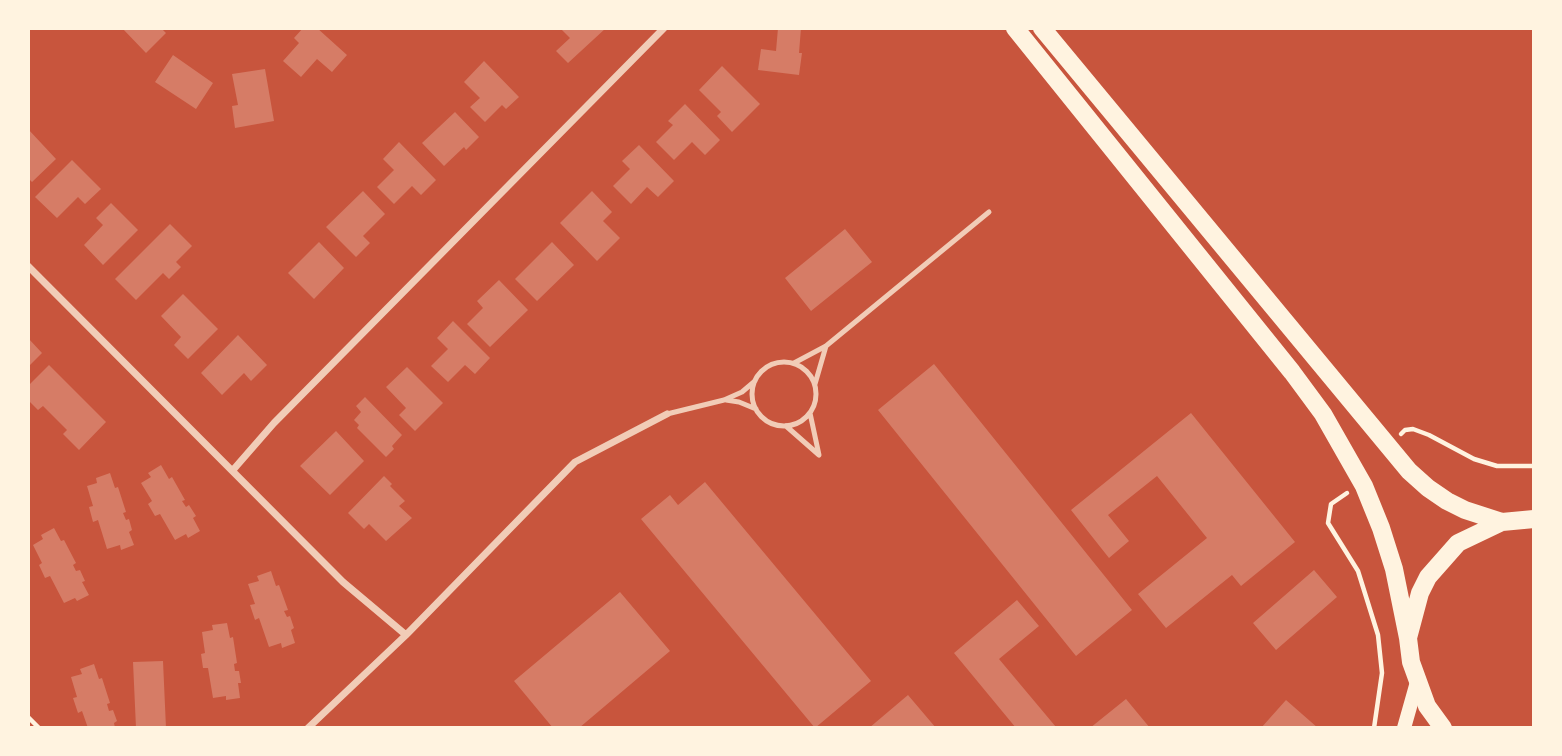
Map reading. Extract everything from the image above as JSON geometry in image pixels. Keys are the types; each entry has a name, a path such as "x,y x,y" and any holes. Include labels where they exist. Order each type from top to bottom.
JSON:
{"highway":[{"path":"1015,28 1233,298 1323,415 1364,486 1381,528 1394,569 1417,682 1427,706 1443,728"},
{"path":"1042,28 1409,471 1447,501 1502,522"},
{"path":"1408,638 1420,593 1442,558 1458,543 1502,522 1533,518"}],"main road":[{"path":"1404,728 1417,682"}],"street":[{"path":"233,470 274,423 664,28"},
{"path":"28,266 343,582 407,635"},
{"path":"308,728 407,635 575,463 667,415"}],"lane":[{"path":"794,363 826,346 989,212"},
{"path":"724,400 739,402 756,409 769,423 786,426 801,423 810,413 817,395 815,384 826,346"},
{"path":"667,415 724,400 742,392 764,369 773,364 794,363 803,368 815,384"},
{"path":"755,380 752,396 756,409"},
{"path":"786,426 819,455 810,413"}],"path":[{"path":"28,717 39,728"}],"building":[{"path":"122,28 161,28 166,33 146,53"},
{"path":"303,28 317,28 347,55 332,72 317,59 301,77 283,61 299,43 294,38"},
{"path":"560,28 606,28 568,63 556,51 570,38"},
{"path":"778,28 801,28 799,75 758,70 761,49 776,51"},
{"path":"173,55 213,83 196,109 155,82"},
{"path":"484,61 519,97 506,109 502,105 485,122 470,107 480,98 464,82"},
{"path":"722,66 760,104 732,132 717,116 721,112 699,90"},
{"path":"265,69 274,121 235,128 232,106 238,105 232,74"},
{"path":"685,104 720,140 705,155 692,142 674,160 656,142 673,125 668,121"},
{"path":"455,112 479,137 444,166 422,143"},
{"path":"28,129 56,159 32,182 28,178"},
{"path":"399,142 436,180 421,195 412,186 394,204 377,187 394,170 383,159"},
{"path":"639,145 674,181 658,197 647,187 631,204 613,186 630,169 622,161"},
{"path":"72,160 101,189 85,204 78,197 57,218 35,197"},
{"path":"363,191 385,214 363,236 370,243 356,257 326,227"},
{"path":"592,191 612,212 603,221 620,238 597,261 560,223"},
{"path":"111,203 138,230 103,265 84,245 103,225 96,218"},
{"path":"170,224 192,246 176,262 181,267 169,279 163,273 136,300 115,279"},
{"path":"845,229 872,262 811,311 785,278"},
{"path":"319,242 344,268 314,299 288,273"},
{"path":"552,242 574,265 537,301 515,279"},
{"path":"499,280 528,310 490,347 467,324 483,308 477,301"},
{"path":"183,294 218,329 188,359 174,345 181,337 161,316"},
{"path":"453,321 490,358 475,374 465,365 448,382 431,366 448,349 437,338"},
{"path":"238,335 267,365 251,381 244,373 222,395 201,373"},
{"path":"28,338 42,353 28,367"},
{"path":"934,364 1132,610 1076,656 878,410"},
{"path":"49,365 106,422 79,450 63,434 67,430 43,406 38,410 28,400 28,386"},
{"path":"407,367 443,403 415,431 399,415 406,408 386,387"},
{"path":"365,397 402,435 386,457 357,428 359,425 354,420 361,412 356,406"},
{"path":"1191,413 1295,542 1241,586 1232,575 1166,628 1138,594 1207,538 1157,476 1108,515 1129,541 1109,558 1071,510"},
{"path":"336,431 364,461 330,495 300,466"},
{"path":"161,465 169,479 172,477 186,507 189,505 196,516 193,518 200,531 188,538 186,534 175,540 160,514 155,516 148,504 152,501 141,483 151,477 148,473"},
{"path":"110,473 115,488 118,487 126,512 123,513 126,520 129,519 132,530 129,532 134,545 121,550 120,545 107,549 98,520 93,522 89,507 93,506 87,486 97,483 96,478"},
{"path":"384,476 405,501 399,506 412,518 386,541 369,524 364,529 348,513"},
{"path":"705,482 871,681 815,728 641,519 670,495 678,505"},
{"path":"54,528 76,563 73,565 76,571 80,570 85,581 82,582 89,595 77,601 75,598 64,603 50,576 45,578 39,565 42,563 33,545 43,539 41,535"},
{"path":"1314,570 1337,597 1276,650 1253,623"},
{"path":"271,571 288,610 284,611 287,617 290,616 294,628 291,630 295,643 282,648 281,643 269,647 259,618 255,620 250,605 255,604 248,584 259,581 257,576"},
{"path":"620,592 670,651 579,728 553,728 514,681"},
{"path":"1017,600 1039,626 999,659 1056,727 1054,728 1016,728 954,653"},
{"path":"227,623 230,638 233,637 237,663 234,664 235,671 239,671 241,683 238,683 240,698 226,700 226,696 213,698 208,668 203,668 201,654 205,653 202,632 213,630 212,625"},
{"path":"163,661 166,728 136,728 133,662"},
{"path":"94,664 110,703 107,704 109,711 113,710 117,721 114,723 115,728 88,728 82,711 78,713 73,698 77,697 71,677 82,674 80,669"},
{"path":"908,695 936,728 869,728"},
{"path":"1126,699 1150,728 1090,728"},
{"path":"1286,700 1318,728 1261,728"}]}
